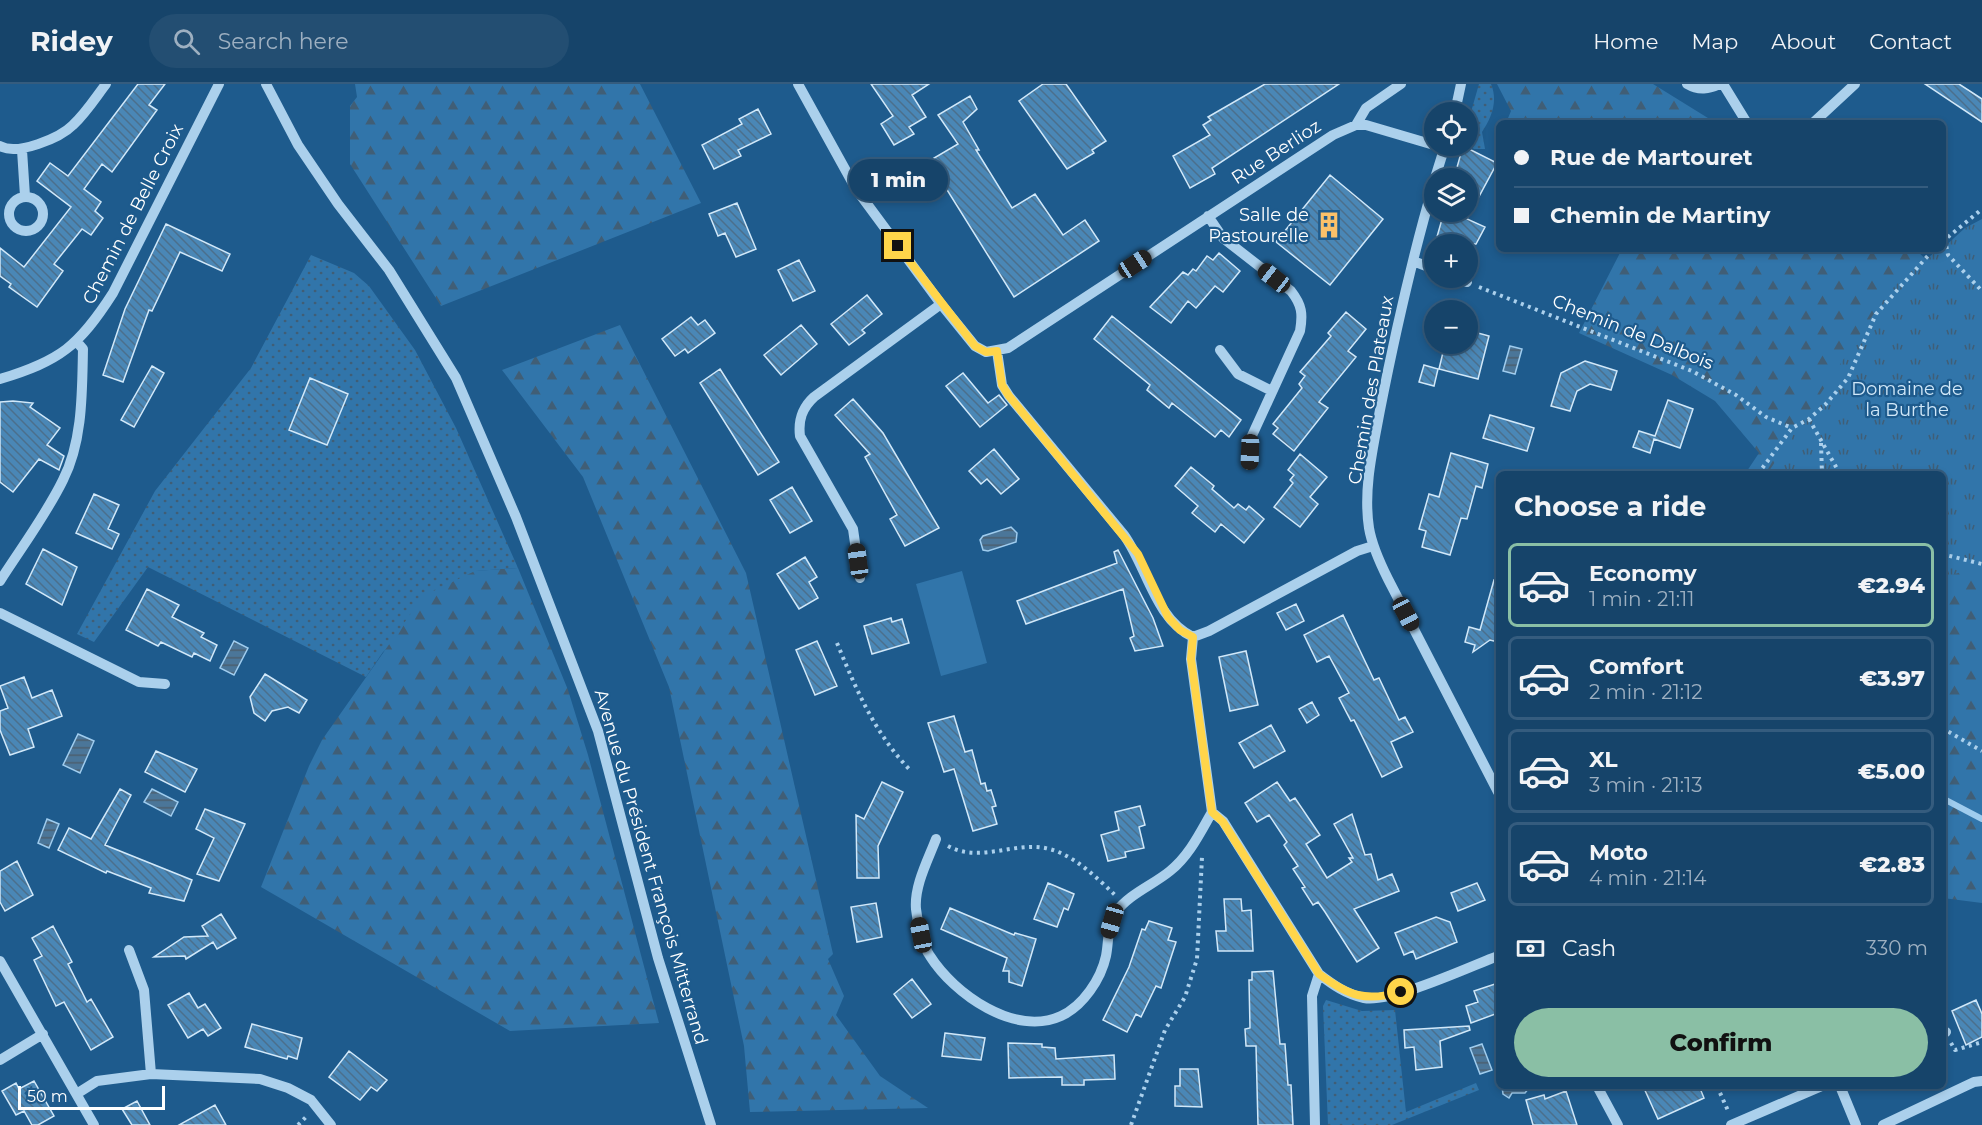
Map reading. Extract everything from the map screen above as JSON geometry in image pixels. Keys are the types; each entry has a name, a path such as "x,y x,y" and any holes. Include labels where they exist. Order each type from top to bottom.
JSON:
{"street":[{"path":"0,146 9,152 22,150 68,130 106,84"},
{"name":"Chemin de Belle Croix","path":"0,379 39,368 77,342 113,293 219,84"},
{"name":"Avenue du Président François Mitterrand","path":"266,84 298,145 338,204 388,270 456,378 516,517 598,731 658,958 711,1125"},
{"path":"798,84 856,189 975,346 986,352 997,351 1002,385 1009,396 1138,554 1168,617 1180,630 1193,637 1209,631 1357,552 1373,546"},
{"path":"1356,126 1366,108 1401,84"},
{"path":"1457,102 1461,84"},
{"path":"1687,84 1694,88 1709,89 1722,84 1745,120"},
{"path":"1816,120 1855,84"},
{"path":"1356,126 1366,125 1424,141"},
{"name":"Rue Berlioz","path":"997,351 1008,348 1334,135 1356,126"},
{"path":"22,150 25,196"},
{"path":"1208,216 1223,238 1291,291 1299,301 1303,315 1300,331 1250,440 1249,465"},
{"name":"Chemin des Plateaux","path":"1424,220 1413,261 1369,470 1369,527 1373,546 1496,788"},
{"path":"1413,261 1424,265"},
{"path":"860,578 853,529 800,436 798,424 807,404 814,397 941,304"},
{"path":"0,581 63,480 70,460 79,422 82,385 83,349 77,342"},
{"path":"1220,350 1238,374 1272,391"},
{"path":"0,613 139,682 165,684"},
{"path":"936,839 920,882 916,906 921,935 928,955 941,972 974,999 999,1014 1024,1020 1044,1022 1062,1016 1078,1004 1101,971 1112,921 1124,904 1171,871 1188,852 1212,812 1191,659 1193,637"},
{"path":"1212,812 1223,822 1319,974 1341,990 1366,998 1414,988 1496,957"},
{"path":"129,950 144,990 151,1074"},
{"path":"0,961 78,1093 94,1125"},
{"path":"1315,1125 1312,996 1319,974"},
{"path":"0,1060 43,1034"},
{"path":"78,1093 97,1081 151,1074 260,1079 288,1088 311,1100 331,1125"},
{"path":"1883,1125 1974,1082 1982,1081"},
{"path":"1599,1089 1618,1125"},
{"path":"1732,1124 1815,1089"},
{"path":"1841,1089 1856,1125"}],"path":[{"path":"1946,238 1982,209"},
{"path":"1946,248 1948,255 1982,291"},
{"path":"1760,471 1792,428 1809,419 1825,405 1848,378 1876,314 1931,252"},
{"name":"Chemin de Dalbois","path":"1478,286 1692,371 1736,396 1766,417 1792,428"},
{"path":"1809,419 1838,471"},
{"path":"1821,442 1822,471"},
{"path":"1946,555 1982,564"},
{"path":"837,643 875,727 888,748 909,769"},
{"path":"1946,730 1982,751"},
{"path":"1131,1125 1165,1030 1185,997 1197,959 1202,844 1197,838"},
{"path":"936,839 960,853 973,854 1027,846 1047,848 1064,854 1080,865 1124,904"},
{"path":"1719,1089 1732,1124"}],"green space":[{"path":"355,84 640,84 701,203 441,306 350,164 350,106 357,97"},
{"path":"1479,84 1491,84 1494,103 1489,121 1482,132 1485,149 1478,149 1478,102 1474,102"},
{"path":"1497,84 1653,84 1711,120 1507,120 1511,111"},
{"name":"Domaine de la Burthe","path":"1982,219 1982,590 1964,571 1946,577 1946,471 1769,471 1883,300 1899,281 1935,252 1946,252 1946,245 1965,228"},
{"path":"1620,252 1918,252 1982,313 1982,903 1946,898 1946,471 1747,471 1759,453 1715,401 1672,375 1579,333"},
{"path":"311,255 354,273 369,286 415,350 456,428 518,568 476,571 383,652 366,677 148,567 94,642 77,634 155,491 251,368"},
{"path":"620,325 746,573 833,954 828,959 844,996 836,1015 880,1076 928,1108 750,1112 744,1046 669,687 583,477 502,370"},
{"path":"518,568 568,690 588,755 659,1023 510,1031 261,887 309,766 322,740 423,596 475,571"},
{"path":"962,571 987,663 941,676 916,584"},
{"path":"1326,1000 1362,1011 1395,1010 1406,1112 1476,1083 1479,1090 1392,1125 1328,1125 1323,1006"}],"shaded area":[{"path":"1510,346 1522,349 1515,374 1503,371"},
{"path":"1011,527 1017,533 1016,542 988,551 983,550 980,540 983,536"},
{"path":"234,641 248,648 234,675 220,668"},
{"path":"78,734 94,741 80,773 63,765"},
{"path":"152,789 178,802 171,816 144,802"},
{"path":"47,819 59,824 49,848 38,843"},
{"path":"1482,1044 1492,1070 1480,1074 1470,1048"},
{"path":"1502,1089 1528,1089 1525,1093 1512,1093 1509,1098 1503,1094"}],"building":[{"path":"138,84 165,84 149,105 157,110 112,172 102,164 84,189 101,202 95,211 103,218 91,235 82,229 54,264 63,271 37,307 9,287 11,284 0,276 0,248 24,267 71,207 37,181 50,163 68,176"},
{"path":"871,84 929,84 912,95 926,117 909,127 914,134 894,145 881,124 893,116"},
{"path":"1043,84 1066,84 1106,141 1092,150 1094,153 1067,169 1019,101"},
{"path":"1265,84 1339,84 1212,168 1215,174 1190,188 1173,156 1210,135 1203,125 1211,120 1208,117"},
{"path":"1925,84 1959,84 1982,99 1982,122"},
{"path":"970,96 977,109 963,122 979,150 976,150 1012,208 1035,194 1063,235 1085,220 1099,241 1014,297 929,161 958,144 938,115"},
{"path":"758,109 771,134 738,150 741,156 714,169 702,145 742,124 739,119"},
{"path":"1478,154 1496,162 1478,198 1478,168 1457,168 1460,156 1478,156"},
{"name":"Salle de Pastourelle","path":"1330,175 1383,219 1330,285 1276,242"},
{"path":"737,203 756,249 736,257 725,233 718,236 709,214"},
{"path":"1441,222 1474,222 1485,227 1478,240 1478,234 1438,234"},
{"path":"166,224 230,254 222,271 180,252 152,311 149,310 123,382 103,375 125,309"},
{"path":"1219,253 1240,271 1223,292 1215,286 1196,308 1188,301 1171,323 1150,307 1183,272 1188,275 1193,269 1196,271 1207,256 1213,260"},
{"path":"799,260 815,291 793,301 778,270"},
{"path":"867,295 882,314 862,330 865,333 849,345 831,324"},
{"path":"1346,312 1366,329 1348,351 1356,357 1319,402 1328,408 1294,451 1273,434 1278,428 1273,424 1302,388 1299,384 1305,376 1300,372 1331,336 1328,333"},
{"path":"1112,316 1241,420 1229,437 1221,430 1215,437 1172,403 1169,408 1147,390 1150,385 1094,339"},
{"path":"691,317 698,325 705,320 715,333 688,353 685,349 675,356 662,339"},
{"path":"801,325 817,344 781,375 764,355"},
{"path":"1478,333 1489,336 1478,379 1439,369 1443,354 1478,354"},
{"path":"1585,361 1617,371 1611,390 1590,384 1577,391 1570,411 1551,406 1561,373"},
{"path":"1424,365 1438,369 1434,386 1419,382"},
{"path":"152,366 164,373 134,427 121,420"},
{"path":"720,369 779,462 758,475 700,383"},
{"path":"963,373 988,403 999,395 1007,405 980,427 946,386"},
{"path":"310,378 348,394 327,445 289,430"},
{"path":"853,399 883,433 939,528 905,546 890,519 897,515 865,457 870,454 835,415"},
{"path":"1668,400 1693,409 1680,448 1654,439 1650,453 1633,447 1639,431 1655,436"},
{"path":"0,402 33,403 30,407 60,428 47,445 64,456 59,470 39,459 13,492 0,482"},
{"path":"1490,415 1534,428 1527,451 1483,438"},
{"path":"994,449 1019,479 1001,494 987,479 981,484 969,471"},
{"path":"1451,453 1488,464 1482,488 1476,486 1467,519 1461,518 1450,555 1422,547 1426,531 1419,529 1429,494 1439,497"},
{"path":"1300,454 1327,477 1310,497 1318,504 1300,527 1274,507 1293,483 1290,480 1294,475 1288,470"},
{"path":"1191,467 1214,486 1212,489 1234,508 1238,504 1246,510 1249,506 1264,519 1244,543 1221,524 1215,532 1192,513 1198,506 1175,486"},
{"path":"792,487 812,521 790,533 770,500"},
{"path":"94,494 119,505 108,529 119,534 112,549 76,533"},
{"path":"43,549 77,567 62,605 26,584"},
{"path":"1118,550 1153,618 1163,646 1135,651 1130,638 1134,636 1123,589 1026,624 1017,601 1117,563 1114,552"},
{"path":"805,557 817,577 809,582 818,598 799,609 777,574"},
{"path":"1494,580 1496,580 1496,642 1490,640 1473,652 1475,645 1465,642 1469,627 1480,630"},
{"path":"147,589 179,605 172,617 204,633 201,637 217,645 210,661 194,653 192,657 161,642 158,646 126,630"},
{"path":"1296,604 1304,621 1286,630 1277,613"},
{"path":"1343,615 1374,680 1379,678 1399,720 1405,717 1413,732 1391,742 1402,767 1382,777 1354,720 1351,721 1339,698 1349,693 1329,656 1317,662 1304,635"},
{"path":"891,618 892,622 902,619 909,643 872,654 864,626"},
{"path":"817,641 837,686 815,695 796,650"},
{"path":"1246,651 1258,705 1230,711 1219,657"},
{"path":"265,674 307,700 299,713 288,707 272,711 265,721 254,713 250,697"},
{"path":"24,677 32,698 52,690 62,716 28,729 34,747 10,755 0,730 0,711 8,708 0,686"},
{"path":"1312,702 1319,715 1307,723 1299,709"},
{"path":"954,716 965,752 972,750 981,784 985,783 987,791 991,790 996,806 992,807 997,824 973,831 954,769 944,772 928,723"},
{"path":"1271,725 1285,751 1254,768 1239,743"},
{"path":"156,751 197,769 185,792 145,772"},
{"path":"882,782 903,792 878,846 879,878 857,878 856,815 864,819"},
{"path":"1277,782 1290,801 1295,798 1320,835 1306,844 1327,878 1352,862 1349,858 1353,858 1334,824 1352,814 1365,855 1371,854 1378,880 1392,874 1399,891 1354,909 1379,948 1357,962 1318,902 1313,905 1302,888 1305,887 1293,869 1298,866 1284,845 1287,842 1269,815 1257,822 1245,803"},
{"path":"120,789 131,795 105,845 192,880 184,901 149,893 151,888 107,871 106,873 58,850 69,828 91,839"},
{"path":"1140,806 1145,825 1139,827 1144,848 1125,852 1126,857 1108,861 1101,835 1119,830 1115,812"},
{"path":"205,809 245,824 219,881 197,874 214,838 196,829"},
{"path":"17,861 33,895 5,911 0,902 0,871"},
{"path":"1048,883 1074,894 1068,910 1064,908 1057,927 1034,919"},
{"path":"1477,883 1485,900 1458,911 1451,893"},
{"path":"1224,899 1241,899 1242,911 1251,910 1253,951 1218,951 1216,931 1226,931"},
{"path":"876,903 882,937 857,942 851,907"},
{"path":"950,908 1014,935 1015,933 1036,939 1022,986 1009,982 1009,971 1003,971 1007,958 941,929"},
{"path":"221,914 236,938 217,949 213,942 186,959 185,956 154,957 184,937 208,936 202,926"},
{"path":"1436,917 1450,922 1457,942 1416,959 1413,951 1404,955 1395,933"},
{"path":"1149,921 1172,928 1168,940 1176,942 1161,988 1156,986 1141,1017 1136,1014 1127,1032 1103,1020 1129,967 1142,929 1145,930"},
{"path":"53,926 72,962 68,964 87,1002 91,999 113,1037 91,1050 64,1002 56,1006 34,960 42,956 32,938"},
{"path":"1273,971 1280,1044 1285,1044 1288,1085 1291,1085 1293,1125 1258,1125 1256,1046 1246,1046 1245,1029 1250,1028 1249,980 1252,980 1252,972"},
{"path":"912,979 931,1004 912,1018 894,994"},
{"path":"1496,984 1496,1014 1471,1023 1466,1006 1478,1002 1474,991"},
{"path":"189,993 198,1008 205,1004 221,1028 208,1036 203,1029 188,1038 168,1005"},
{"path":"1976,1000 1982,1014 1982,1037 1966,1045 1952,1011"},
{"path":"252,1024 302,1038 297,1059 288,1056 287,1059 245,1047"},
{"path":"1469,1026 1470,1030 1440,1041 1442,1067 1416,1070 1414,1047 1405,1048 1404,1030"},
{"path":"945,1033 985,1038 981,1060 942,1056"},
{"path":"1008,1043 1042,1044 1042,1047 1055,1048 1056,1059 1114,1055 1115,1079 1084,1080 1084,1085 1062,1085 1062,1077 1009,1078"},
{"path":"349,1051 387,1080 377,1091 371,1087 360,1100 329,1077"},
{"path":"1180,1069 1198,1069 1202,1107 1175,1106 1175,1086 1180,1086"},
{"path":"34,1081 54,1116 38,1125 32,1125 24,1111 16,1115 2,1091 16,1083 19,1089"},
{"path":"1644,1089 1700,1089 1704,1098 1658,1119"},
{"path":"1566,1091 1577,1125 1533,1125 1526,1100 1544,1095 1545,1099"},
{"path":"137,1101 150,1125 132,1125 122,1109"},
{"path":"215,1105 226,1125 179,1125"}],"waterway":[{"path":"1946,800 1982,819"}],"place":[{"name":"Salle de Pastourelle","path":"1329,225"}],"route":[{"path":"898,246 975,346 986,352 997,351 1002,385 1009,396 1138,554 1155,595 1168,617 1180,630 1193,637 1191,659 1212,812 1223,822 1319,974 1341,990 1366,998 1401,992"}]}
